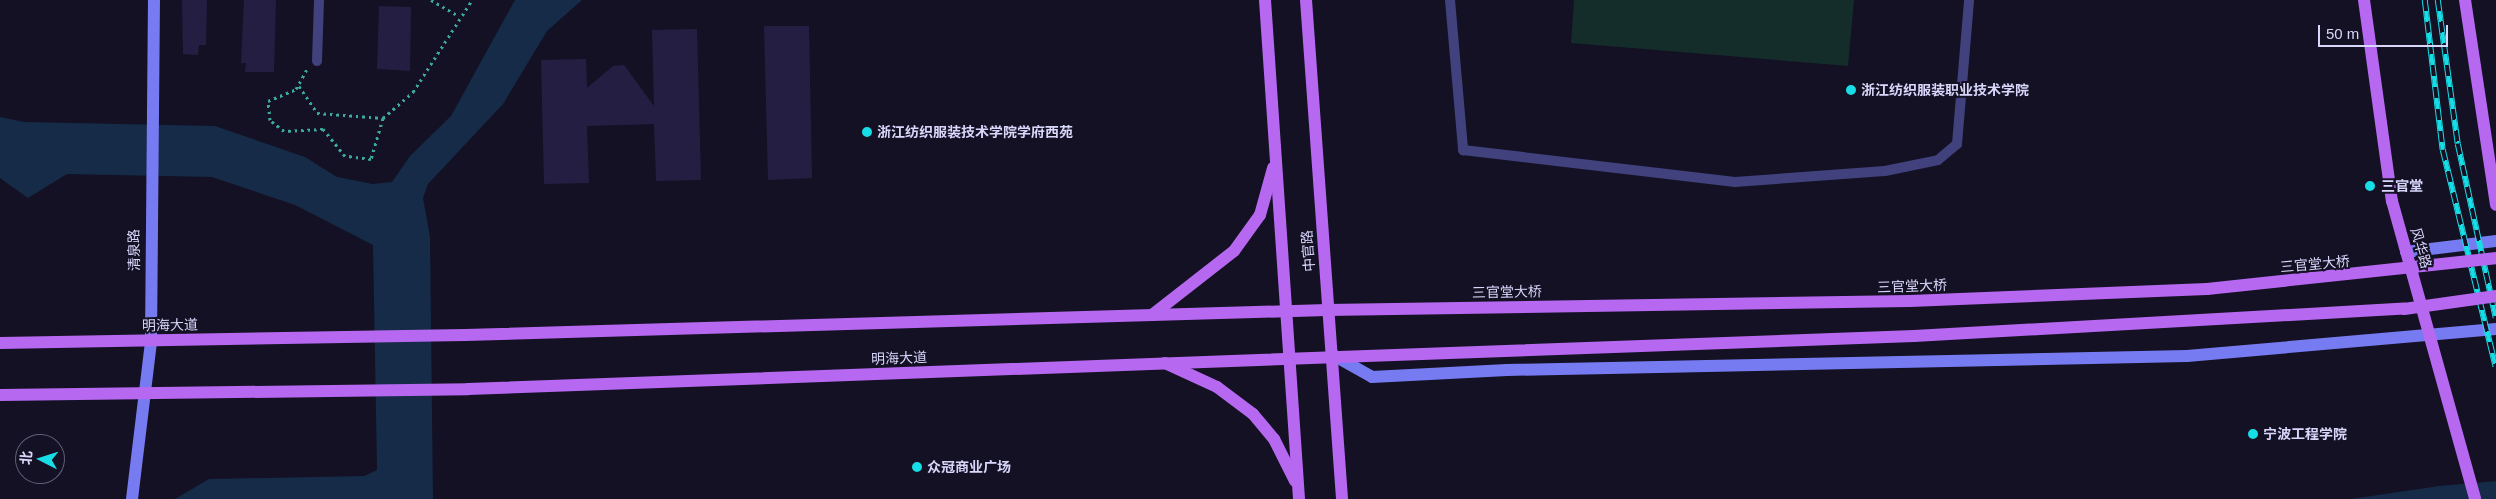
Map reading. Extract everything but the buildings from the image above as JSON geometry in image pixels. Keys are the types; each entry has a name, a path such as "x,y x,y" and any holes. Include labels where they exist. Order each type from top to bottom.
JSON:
{"main road":[{"name":"中官路","path":"1265,0 1298,493"},
{"name":"中官路","path":"1306,0 1330,354 1342,499"},
{"name":"风华路","path":"2364,0 2392,202 2432,335 2475,499"},
{"path":"2465,0 2496,205"},
{"path":"1152,315 1234,251 1260,215 1276,158"},
{"name":"三官堂大桥","path":"1327,310 1910,301 2207,289 2496,258"},
{"path":"1330,354 1914,336 2404,309 2496,296"},
{"path":"1152,315 1287,313 1327,310"},
{"name":"明海大道","path":"0,343 465,335 1152,315"},
{"name":"明海大道","path":"148,395 468,389 1162,362 1288,359 1330,354"},
{"path":"1162,362 1217,387 1254,414 1274,439 1298,493"},
{"path":"0,395 148,395"}],"street":[{"name":"清泉路","path":"132,499 148,395 151,341 148,199 154,0"},
{"path":"2406,252 2496,241"},
{"path":"1330,354 1372,377 1536,369 2186,356 2496,329"}],"lane":[{"path":"317,61 320,0"},
{"path":"1450,0 1463,150 1735,182 1885,171 1938,160 1957,144 1969,0"}],"path":[{"path":"431,0 459,16"},
{"path":"317,61 308,65 299,86 268,102 270,120 284,130 323,129 353,160 371,159 376,153 382,118 413,92 459,16 472,0"},
{"path":"299,86 317,113 382,118"}],"green space":[{"path":"1574,0 1854,0 1848,66 1571,43"}],"water":[{"path":"515,0 582,0 547,31 503,104 428,184 423,198 430,237 433,499 175,499 209,479 364,476 377,470 373,245 295,205 212,177 67,174 28,198 0,178 0,117 24,122 215,126 305,157 337,177 373,184 392,182 410,156 451,116"},
{"path":"2496,481 2496,499 2351,499 2439,486"}],"railway":[{"path":"2425,0 2443,150 2496,367"},
{"path":"2438,0 2458,144 2496,318"}],"place":[{"name":"浙江纺织服装职业技术学院","path":"1851,90"},
{"name":"浙江纺织服装技术学院学府西苑","path":"867,132"},
{"name":"三官堂","path":"2370,186"},
{"name":"宁波工程学院","path":"2253,434"},
{"name":"众冠商业广场","path":"917,467"}]}
